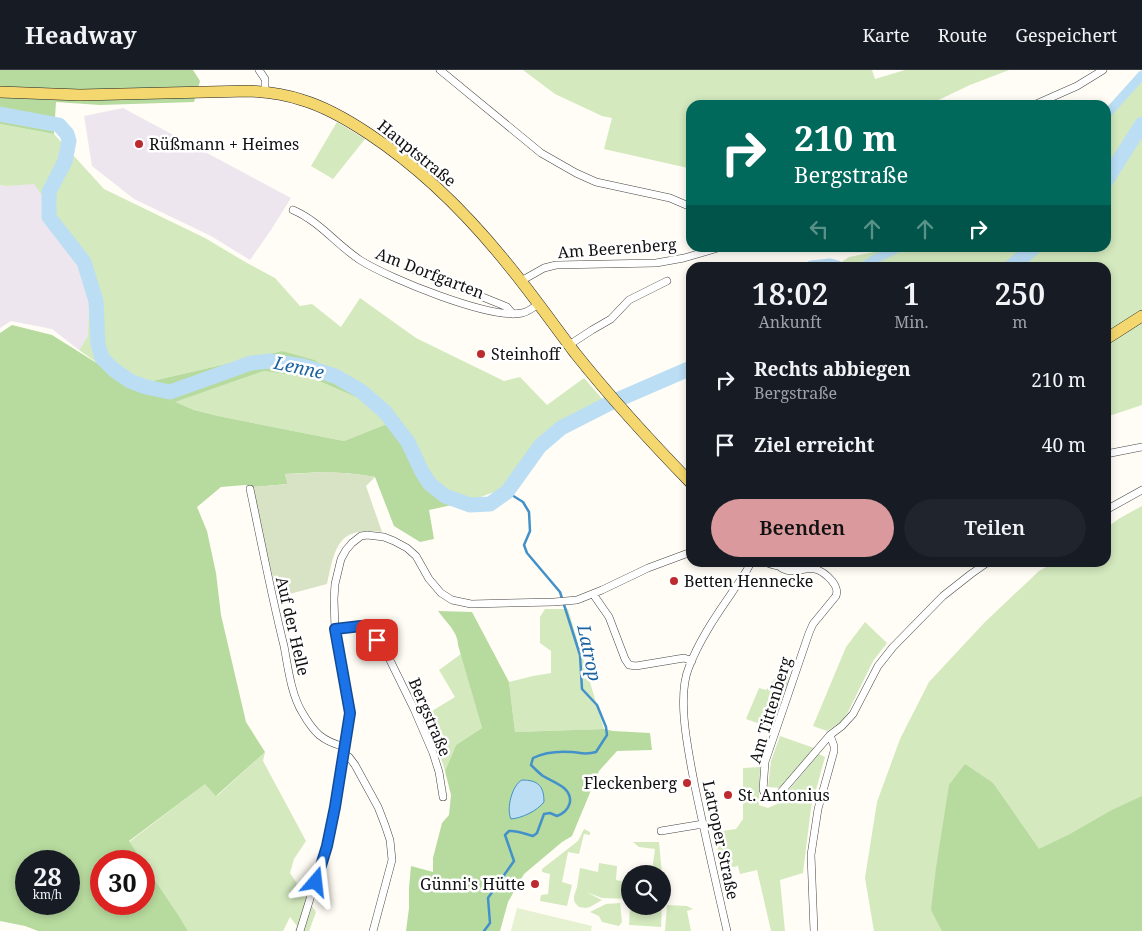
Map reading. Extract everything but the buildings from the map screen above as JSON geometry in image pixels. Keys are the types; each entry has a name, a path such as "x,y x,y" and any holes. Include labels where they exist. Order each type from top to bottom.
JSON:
{"main road":[{"name":"Hauptstraße","path":"0,92 80,95 265,92 293,97 325,108 348,120 410,164 473,224 521,281 569,345 604,387 686,478"},
{"path":"1111,335 1142,316"}],"street":[{"path":"260,70 265,79 265,92"},
{"path":"440,70 542,153 576,173 588,179 606,184 670,198 686,206"},
{"path":"1045,100 1077,86 1103,70"},
{"name":"Am Dorfgarten","path":"293,210 305,215 346,250 375,269 419,288 499,313 522,313 538,304"},
{"name":"Am Beerenberg","path":"521,281 544,268 556,265 656,263 684,258 699,252"},
{"name":"Am Dorfgarten","path":"410,268 507,307 513,314"},
{"path":"569,345 611,319 629,300 663,283"},
{"path":"1111,453 1142,447"},
{"name":"Auf der Helle","path":"250,489 274,606 297,702 307,720 323,739 344,751"},
{"path":"1111,507 1142,490"},
{"path":"300,931 330,834 350,711 335,629 334,599 335,584 341,560 352,543 361,536 375,535 401,544 412,552 428,579 441,593 452,600 470,604 577,600 686,554"},
{"name":"Latroper Straße","path":"728,931 702,824 686,732 684,688 687,671 711,624 748,567"},
{"name":"Am Tittenberg","path":"780,567 786,571 812,568 819,570 833,583 838,593 808,633 765,762 763,790 768,798 774,798 781,792 830,735 842,726 852,714 878,666 893,647 943,596 981,567"},
{"path":"593,594 609,617 629,665 636,666 684,658 692,661"},
{"name":"Bergstraße","path":"335,629 361,626 384,648 430,745 438,772 442,797"},
{"path":"814,931 811,855 818,809 834,751 830,735"},
{"path":"344,751 352,758 364,779 385,825 392,850 392,860 373,931"},
{"path":"661,831 702,824"}],"shaded area":[{"path":"123,108 291,198 250,260 211,236 134,199 92,166 84,116"},
{"path":"34,183 90,263 88,336 79,350 52,329 11,321 0,328 0,185"}],"green space":[{"path":"0,70 193,70 200,81 194,102 100,105 56,102 54,134 0,124"},
{"path":"523,70 872,70 875,79 905,70 1009,70 938,100 686,100 686,168 604,149 612,118 602,116 555,94"},
{"path":"1142,76 1142,117 1111,163 1111,110"},
{"path":"1142,117 1142,130 1111,178 1111,163"},
{"path":"337,122 365,139 333,179 311,166"},
{"path":"0,124 54,134 104,189 205,238 275,278 300,306 312,304 341,327 360,298 416,338 504,381 520,377 547,405 584,378 605,402 560,423 536,443 502,489 470,501 445,494 432,482 400,419 344,441 218,416 194,410 174,402 264,371 312,378 374,405 377,399 282,351 148,382 103,367 79,350 88,336 90,263 34,184 0,185"},
{"path":"1142,130 1142,405 1111,415 1111,262 1028,262 1039,252 1111,252 1111,178"},
{"path":"875,252 1021,252 1010,262 842,262 849,257"},
{"path":"1021,252 1038,252 1027,262 1010,262"},
{"path":"12,325 52,335 103,367 148,382 282,351 314,360 377,399 374,405 312,378 264,371 175,402 194,410 218,416 344,441 387,424 383,411 387,407 400,419 432,482 445,494 470,501 429,510 434,539 420,542 394,526 375,477 364,475 330,472 285,474 288,484 221,487 197,507 207,531 216,573 221,615 246,722 265,752 216,796 205,784 129,841 135,850 90,850 90,915 155,915 155,880 188,931 38,931 25,926 0,921 0,333"},
{"path":"332,472 375,477 366,486 382,532 367,531 347,536 336,550 327,584 278,597 264,543 253,487 287,484 285,474"},
{"path":"1142,506 1142,931 874,931 865,878 877,802 900,739 929,682 985,622 1039,571 1046,567 1111,567 1111,524"},
{"path":"545,609 568,609 604,729 515,732 509,682 551,673 551,651 540,643 540,617"},
{"path":"438,611 472,612 509,682 515,732 604,729 650,733 652,750 617,751 599,771 572,836 562,842 524,874 508,902 500,931 406,931 411,866 433,872 433,858 442,823 449,815 451,795 445,771 456,745 482,728 456,636"},
{"path":"865,622 887,643 873,661 848,712 841,722 827,731 813,726 846,647"},
{"path":"461,654 482,728 456,745 445,771 427,714 455,697 439,670"},
{"path":"781,671 790,677 772,728 746,719 759,688 766,690"},
{"path":"780,736 814,748 780,788 768,787 771,761"},
{"path":"265,752 263,761 306,841 294,859 290,873 316,912 309,931 295,931 297,926 290,917 283,931 188,931 155,880 155,850 134,850 129,842 206,783 217,796"},
{"path":"819,754 825,757 811,808 803,873 780,880 785,931 771,931 757,870 740,874 738,866 721,869 715,832 736,829 743,819 743,768 760,767 759,805 768,808 777,804"},
{"path":"965,764 993,783 1039,849 1142,796 1142,931 942,931 931,910 936,868 949,785"},
{"path":"584,829 590,832 590,835 584,834 579,854 568,852 562,882 572,885 567,906 540,901 541,895 548,894 550,874 542,872 542,869 578,841"},
{"path":"633,842 659,842 661,865 653,865 655,849 639,847"},
{"path":"599,863 617,866 616,880 621,881 621,899 602,898 586,892 602,900 590,907 579,907 574,901 574,896 580,868 598,872"},
{"path":"620,903 622,922 619,926 602,922 599,916 590,912 606,904"},
{"path":"671,905 687,906 693,909 687,911 691,931 665,931 666,915 671,915"},
{"path":"517,908 592,926 591,931 511,931"},
{"path":"630,915 662,915 661,927 629,925"}],"water":[{"path":"522,780 532,781 539,785 543,792 544,802 529,814 511,819 509,809 511,798 515,787"}],"waterway":[{"path":"1111,109 1142,75"},
{"name":"Lenne","path":"0,114 59,125 67,134 69,141 65,161 49,192 49,217 84,262 96,301 98,344 102,358 114,370 130,381 146,387 170,392 251,363 270,361 303,366 335,376 361,391 385,412 408,442 422,472 430,484 445,496 470,505 490,504 507,492 540,446 561,428 610,403 686,370"},
{"name":"Lenne","path":"1111,173 1142,124"},
{"path":"870,262 890,252"},
{"name":"Lenne","path":"1017,262 1028,252"},
{"name":"Latrop","path":"484,931 490,923 488,898 514,861 505,835 512,831 533,836 537,833 544,814 550,813 557,816 565,811 570,804 569,796 564,788 543,776 531,765 533,758 542,754 557,752 587,754 596,752 607,735 606,727 597,705 582,689 580,655 560,592 527,553 524,545 530,531 529,512 523,502 507,492"}],"place":[{"name":"Rüßmann + Heimes","path":"139,144"},
{"name":"Steinhoff","path":"481,354"},
{"name":"Betten Hennecke","path":"674,581"},
{"name":"Fleckenberg","path":"687,783"},
{"name":"St. Antonius","path":"728,795"},
{"name":"Günni's Hütte","path":"535,884"}],"route":[{"path":"316,882 327,846 335,807 350,713 335,629 361,626 377,640"}]}
